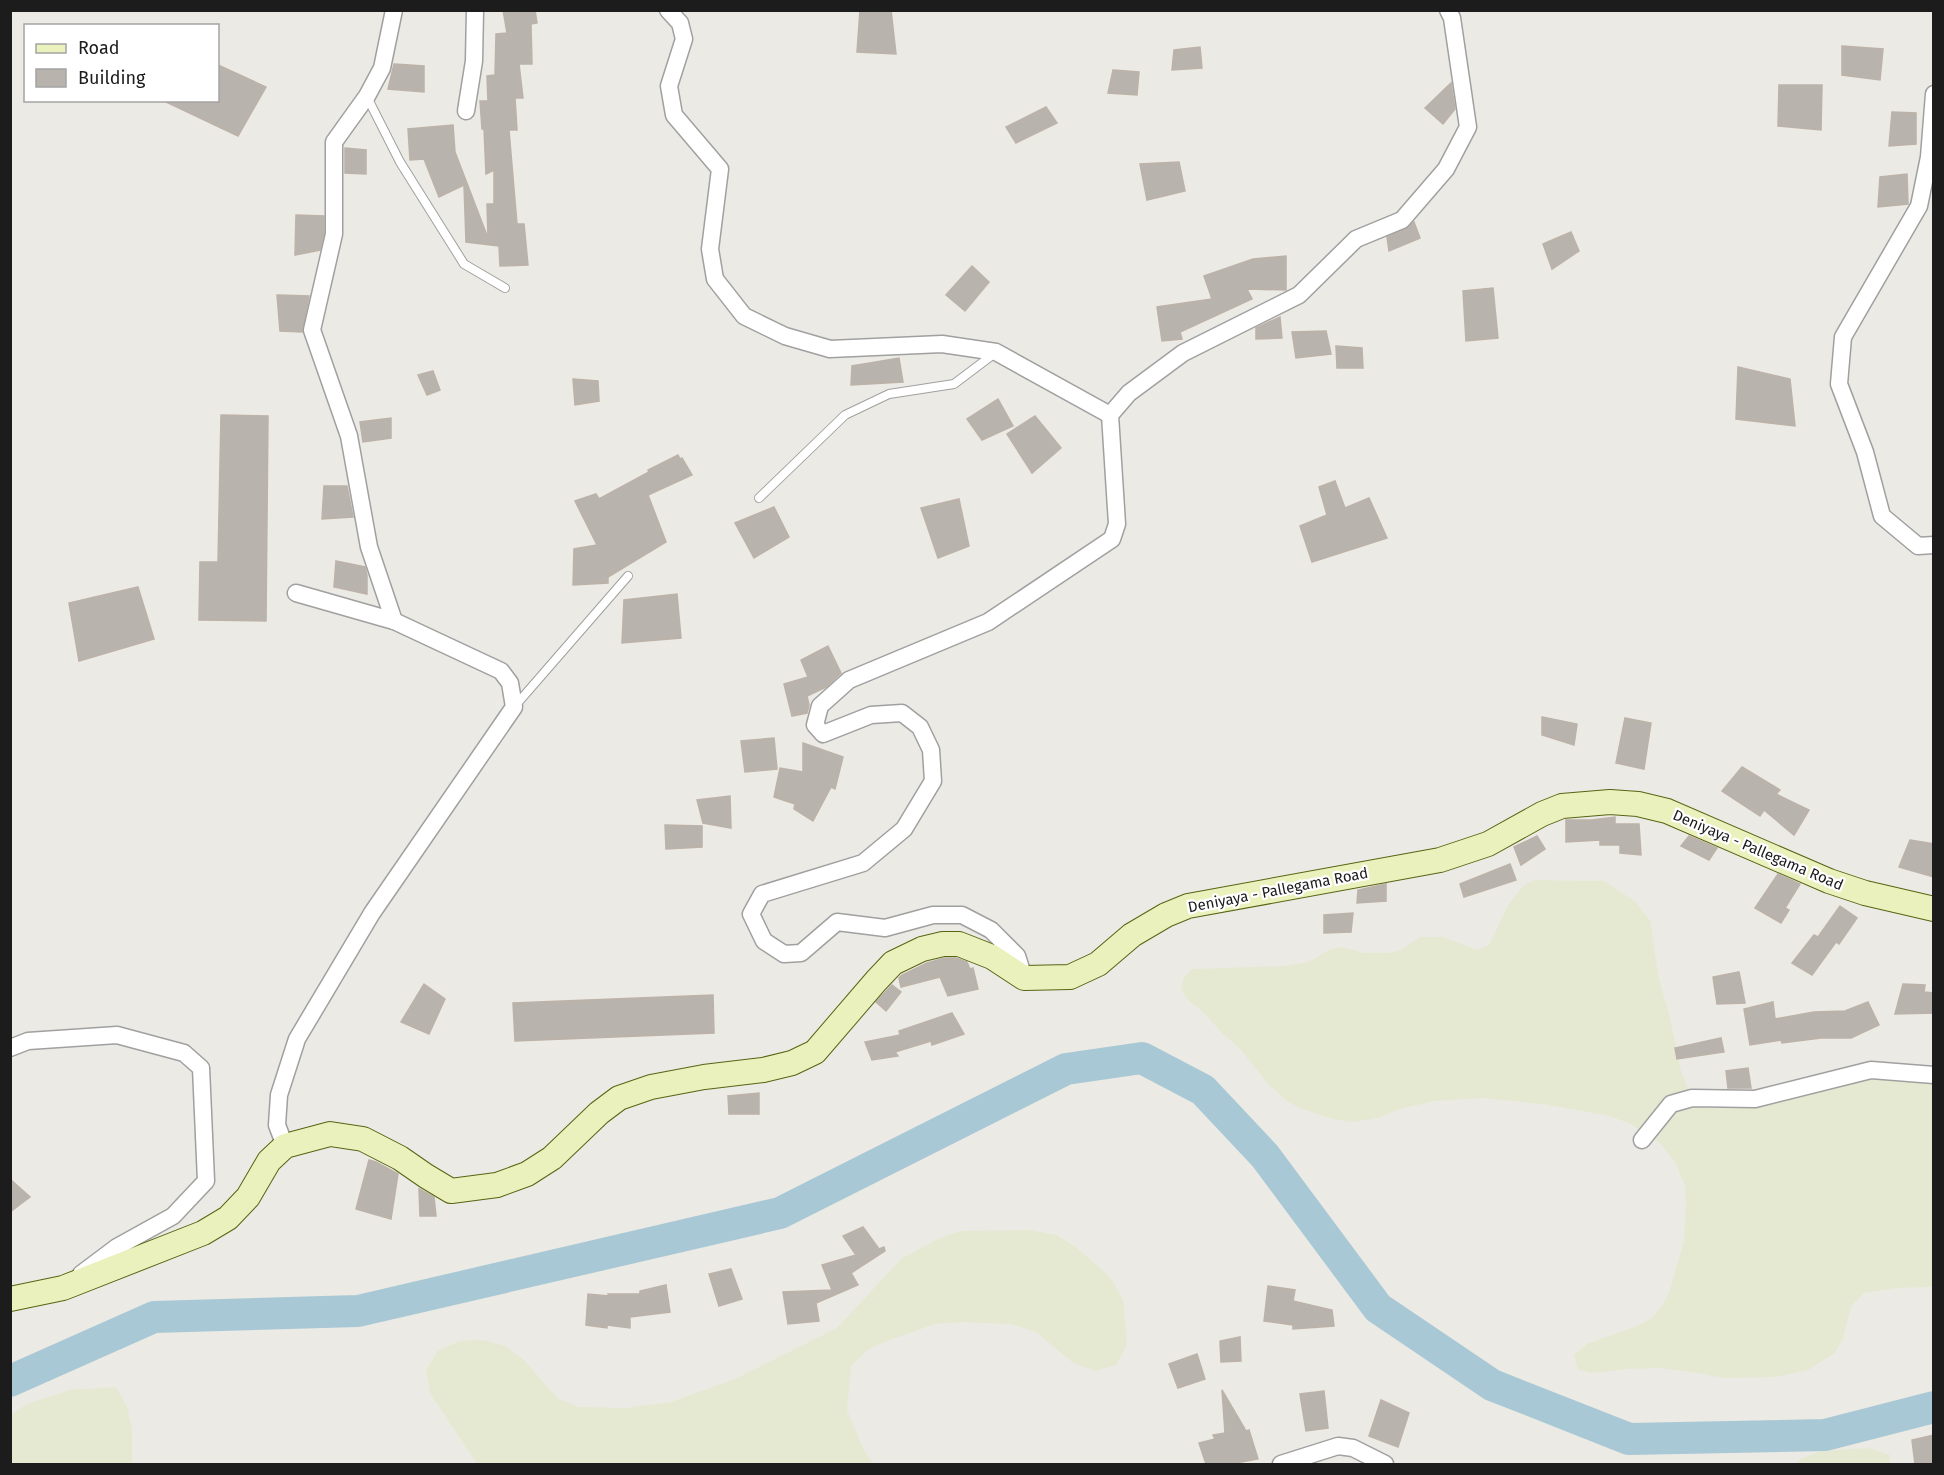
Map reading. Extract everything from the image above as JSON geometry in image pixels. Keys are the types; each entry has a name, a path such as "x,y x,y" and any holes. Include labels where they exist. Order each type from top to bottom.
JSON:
{"main road":[{"name":"Deniyaya - Pallegama Road","path":"1024,978 1070,977 1098,964 1132,935 1166,915 1188,906 1440,860 1488,844 1542,814 1562,806 1610,802 1638,804 1667,812 1829,881 1865,893 1934,909"},
{"path":"10,1299 63,1288 203,1233 228,1218 248,1197 269,1161 285,1146 330,1134 363,1139 400,1158 451,1191 497,1185 527,1174 552,1158 599,1113 619,1098 651,1087 704,1077 763,1071 792,1063 815,1052 893,963 922,949 943,944 959,945 992,957 1024,978"}],"street":[{"path":"394,10 382,68 367,96 334,142 334,234 312,330 349,436 369,546 394,621"},
{"path":"466,111 474,62 475,10"},
{"path":"668,10 680,23 684,39 669,86 674,115 720,169 710,249 713,269 715,279 744,316 785,336 830,349 942,344 996,352 1110,415"},
{"path":"1024,978 1017,956 991,930 962,915 933,915 885,928 837,922 801,953 784,954 764,941 751,914 762,894 863,863 904,829 933,781 931,750 920,727 902,713 871,715 823,735 815,725 820,706 849,680 988,622 1112,539 1117,524 1110,415 1130,393 1183,353 1299,295 1356,239 1402,220 1446,169 1468,127 1452,18 1448,10"},
{"path":"1934,94 1929,157 1918,206 1843,337 1839,384 1865,452 1882,516 1918,546 1934,545"},
{"path":"285,1146 277,1125 279,1095 297,1039 372,913 514,707 510,683 501,671 394,621 296,593"},
{"path":"10,1048 28,1041 117,1035 184,1053 201,1068 206,1181 173,1216 117,1247 63,1288"},
{"path":"1642,1140 1671,1104 1692,1098 1755,1099 1871,1070 1934,1075"},
{"path":"1281,1464 1338,1446 1353,1448 1385,1464"}],"lane":[{"path":"367,96 400,162 464,264 505,288"},
{"path":"759,498 845,415 889,394 954,384 996,352"},
{"path":"514,707 628,576"}],"green space":[{"path":"1535,880 1604,881 1636,902 1650,921 1659,979 1669,1013 1681,1071 1692,1098 1755,1099 1871,1070 1933,1075 1933,1287 1897,1288 1864,1293 1851,1306 1843,1339 1835,1353 1808,1370 1775,1377 1725,1378 1658,1368 1594,1373 1578,1370 1574,1355 1587,1344 1637,1326 1652,1318 1663,1305 1670,1290 1684,1241 1685,1186 1676,1164 1661,1144 1629,1123 1606,1115 1543,1104 1482,1098 1435,1101 1399,1109 1378,1118 1353,1122 1332,1119 1287,1101 1270,1086 1240,1049 1186,998 1181,989 1184,977 1192,969 1285,966 1309,962 1329,950 1341,947 1364,953 1388,953 1401,950 1420,937 1443,937 1477,950 1489,945 1509,904 1524,885"},
{"path":"1031,1230 1056,1235 1076,1247 1111,1278 1123,1300 1127,1344 1116,1365 1094,1371 1072,1362 1036,1332 1011,1324 960,1322 935,1324 890,1340 869,1349 851,1366 847,1410 864,1451 874,1464 477,1464 430,1393 426,1370 438,1351 459,1341 483,1340 505,1346 525,1361 557,1398 578,1407 626,1408 671,1402 735,1379 837,1328 901,1259 940,1238 961,1231"},
{"path":"116,1387 127,1407 132,1429 132,1464 11,1464 11,1415 27,1404 70,1390"},
{"path":"1868,1448 1890,1455 1890,1464 1796,1464 1800,1459 1821,1451"}],"building":[{"path":"503,10 535,10 537,23 531,24 532,64 519,64 523,98 515,98 517,130 509,130 517,224 524,224 528,265 500,266 499,246 466,242 464,185 439,197 424,159 410,160 408,129 453,125 455,152 488,238 487,204 494,204 494,170 486,174 480,101 488,101 487,76 495,75 496,34 507,33"},
{"path":"860,10 891,10 896,54 857,52"},
{"path":"1842,46 1883,49 1880,80 1842,75"},
{"path":"1200,47 1202,68 1172,70 1174,50"},
{"path":"394,64 424,66 424,92 388,89"},
{"path":"219,65 266,87 238,136 166,102 219,102"},
{"path":"1113,70 1139,72 1137,95 1108,93"},
{"path":"1451,83 1455,109 1443,124 1425,108"},
{"path":"1779,85 1822,85 1821,130 1778,126"},
{"path":"1046,107 1057,123 1016,143 1006,127"},
{"path":"1892,112 1916,113 1916,144 1889,146"},
{"path":"345,148 366,150 366,174 345,173"},
{"path":"1179,162 1185,191 1147,200 1140,164"},
{"path":"1907,174 1908,204 1878,207 1880,177"},
{"path":"296,215 324,216 324,233 320,250 295,255"},
{"path":"1414,222 1420,238 1389,251 1387,237 1406,229"},
{"path":"1571,232 1579,251 1552,269 1543,244"},
{"path":"1286,256 1286,290 1247,289 1252,299 1180,332 1182,339 1162,341 1157,307 1212,299 1204,276 1253,259"},
{"path":"972,266 989,282 965,311 946,295"},
{"path":"1493,288 1498,338 1466,341 1463,291"},
{"path":"277,295 309,296 302,332 280,331"},
{"path":"1280,317 1282,338 1256,339 1256,328"},
{"path":"1326,331 1331,354 1296,358 1292,332"},
{"path":"1336,346 1362,348 1363,368 1337,368"},
{"path":"899,358 903,382 851,385 852,366"},
{"path":"1738,367 1790,379 1795,426 1736,419"},
{"path":"433,371 440,390 427,395 418,375"},
{"path":"573,379 598,381 599,401 575,405"},
{"path":"998,399 1013,426 982,440 967,419"},
{"path":"221,415 268,416 266,621 199,620 200,562 218,562"},
{"path":"1035,416 1061,448 1032,473 1007,434"},
{"path":"391,418 391,438 363,442 360,422"},
{"path":"678,455 692,475 648,495 666,542 608,577 608,583 573,585 574,549 597,545 575,501 596,494 599,499"},
{"path":"1335,481 1345,508 1369,498 1387,538 1312,562 1300,526 1327,515 1319,487"},
{"path":"324,486 347,486 353,517 322,519"},
{"path":"959,499 969,546 938,558 921,508"},
{"path":"774,507 789,537 754,558 735,523"},
{"path":"336,561 365,567 367,594 334,587"},
{"path":"138,587 154,639 79,661 69,603"},
{"path":"677,594 681,638 622,643 624,600"},
{"path":"828,646 841,673 826,687 807,696 809,705 807,713 792,716 784,684 808,677 801,660"},
{"path":"1542,717 1577,724 1574,745 1542,735"},
{"path":"1625,718 1651,723 1644,769 1616,763"},
{"path":"774,738 777,769 745,772 741,741"},
{"path":"803,743 843,757 835,789 831,787 813,821 794,809 795,804 774,797 780,768 803,772"},
{"path":"1742,767 1780,790 1776,794 1809,810 1794,835 1764,810 1760,816 1722,791"},
{"path":"730,796 731,828 703,823 697,800"},
{"path":"1615,817 1615,824 1639,824 1641,855 1620,853 1620,845 1600,845 1600,840 1566,842 1566,820"},
{"path":"665,825 702,826 702,847 666,849"},
{"path":"1537,836 1545,849 1521,865 1514,847"},
{"path":"1689,836 1717,848 1709,860 1681,846"},
{"path":"1910,840 1934,844 1934,877 1899,867"},
{"path":"1510,864 1516,880 1464,897 1460,884"},
{"path":"1778,874 1800,884 1785,908 1789,910 1781,923 1755,908"},
{"path":"1386,884 1386,901 1357,903 1358,890"},
{"path":"1840,906 1857,918 1839,944 1836,942 1812,975 1792,963 1814,935 1818,937"},
{"path":"1353,913 1351,932 1324,933 1324,915"},
{"path":"945,958 956,958 967,962 970,969 973,968 978,989 948,996 940,977 901,987 899,978 902,975 927,963"},
{"path":"1739,972 1745,1003 1717,1004 1713,977"},
{"path":"424,984 445,999 429,1034 401,1022"},
{"path":"1903,984 1925,985 1924,992 1934,993 1934,1013 1895,1014"},
{"path":"892,985 901,992 886,1011 876,1002"},
{"path":"713,995 714,1033 515,1041 513,1003"},
{"path":"1773,1002 1775,1019 1814,1012 1845,1011 1868,1002 1879,1025 1851,1038 1821,1038 1782,1043 1781,1040 1750,1045 1744,1009"},
{"path":"952,1013 964,1034 932,1045 931,1041 895,1052 898,1056 872,1060 865,1042 900,1035 899,1031"},
{"path":"1721,1038 1724,1052 1677,1059 1675,1048"},
{"path":"1748,1068 1751,1088 1728,1088 1726,1071"},
{"path":"759,1093 759,1114 729,1114 728,1096"},
{"path":"369,1160 398,1174 391,1219 356,1209"},
{"path":"10,1179 30,1197 10,1212"},
{"path":"419,1189 434,1197 436,1216 420,1216"},
{"path":"863,1227 879,1249 884,1247 885,1251 851,1273 858,1285 816,1303 819,1321 788,1324 783,1292 832,1290 822,1265 856,1255 843,1236"},
{"path":"731,1269 742,1299 719,1306 709,1274"},
{"path":"666,1285 670,1312 630,1317 630,1328 586,1325 588,1294 609,1296 608,1294 640,1294 640,1291"},
{"path":"1268,1286 1295,1290 1293,1301 1332,1310 1334,1326 1293,1329 1293,1325 1264,1321"},
{"path":"1240,1337 1241,1361 1221,1362 1220,1341"},
{"path":"1197,1354 1205,1379 1178,1388 1169,1364"},
{"path":"1222,1390 1246,1431 1249,1430 1258,1459 1230,1464 1206,1464 1199,1443 1215,1439 1213,1435 1225,1433"},
{"path":"1324,1391 1328,1428 1306,1431 1300,1394"},
{"path":"1381,1400 1409,1413 1398,1447 1369,1436"},
{"path":"1934,1435 1934,1464 1915,1464 1912,1440"}],"waterway":[{"path":"10,1381 154,1317 358,1311 780,1213 1066,1069 1142,1058 1203,1090 1265,1156 1378,1308 1492,1385 1629,1439 1825,1435 1934,1407"}]}
